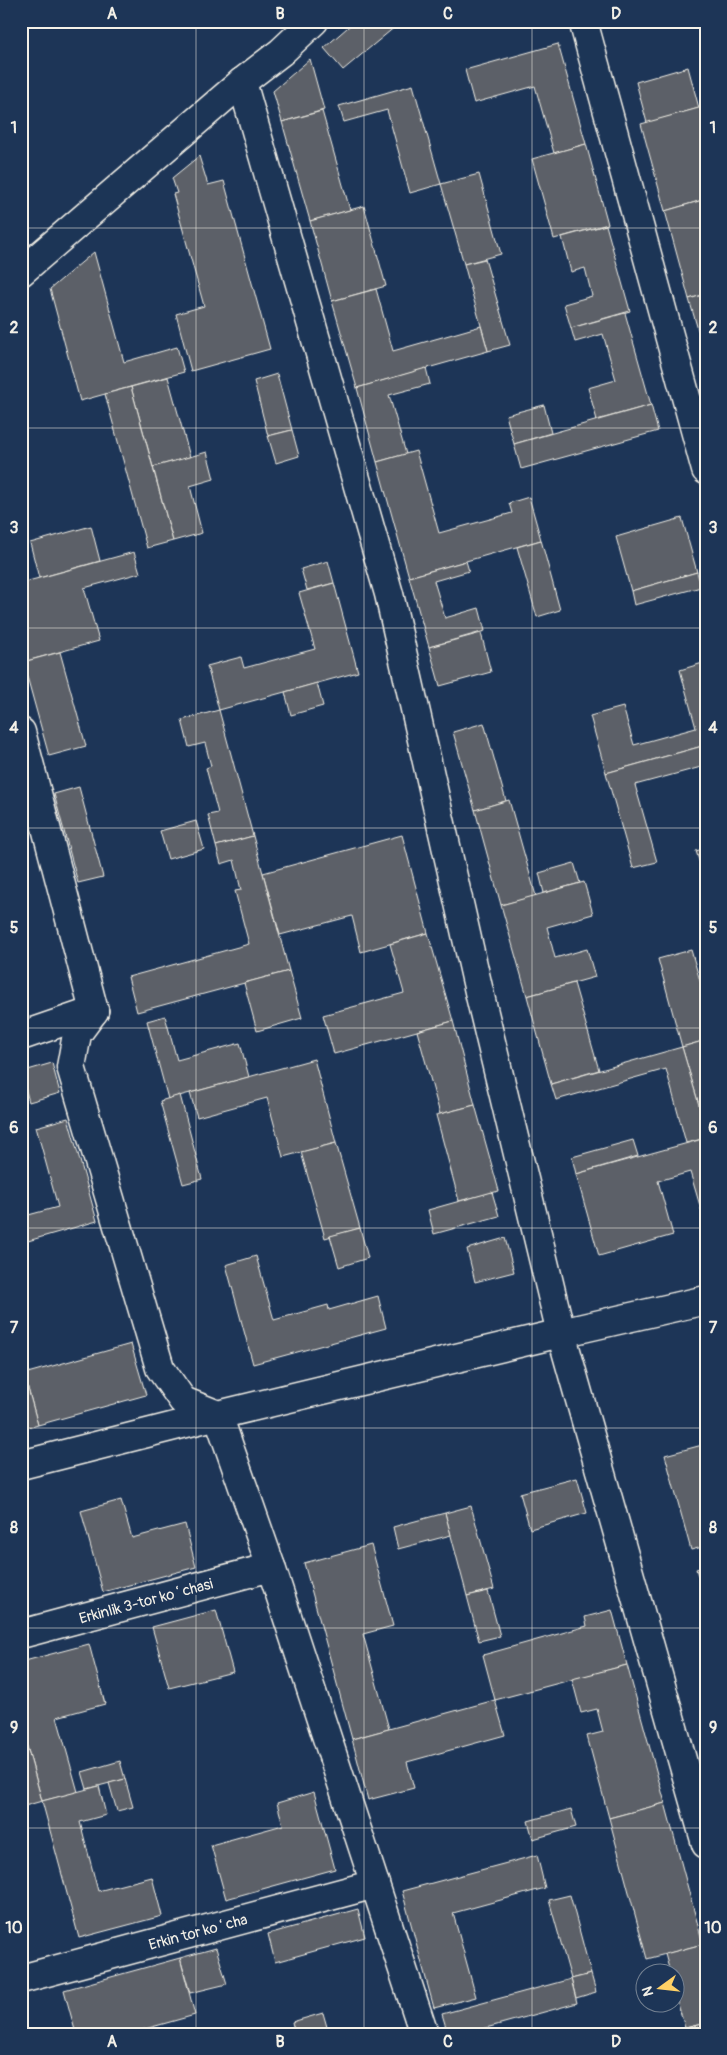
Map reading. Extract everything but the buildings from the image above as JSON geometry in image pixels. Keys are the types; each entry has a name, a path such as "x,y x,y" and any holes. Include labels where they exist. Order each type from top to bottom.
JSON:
{"street":[{"path":"21,272 242,82 281,52 314,21"},
{"path":"583,21 706,470"},
{"path":"242,82 389,594 478,986 561,1333 706,1844"},
{"path":"21,732 29,797 94,1010"},
{"path":"21,1036 94,1010"},
{"path":"94,1010 76,1034 71,1067 160,1368 183,1401 218,1415 271,1567 424,2034"},
{"path":"21,1465 218,1415 706,1300"},
{"name":"Erkinlik 3-tor koʻchasi","path":"21,1634 271,1567"},
{"name":"Erkin tor koʻcha","path":"21,1979 375,1884"}]}
